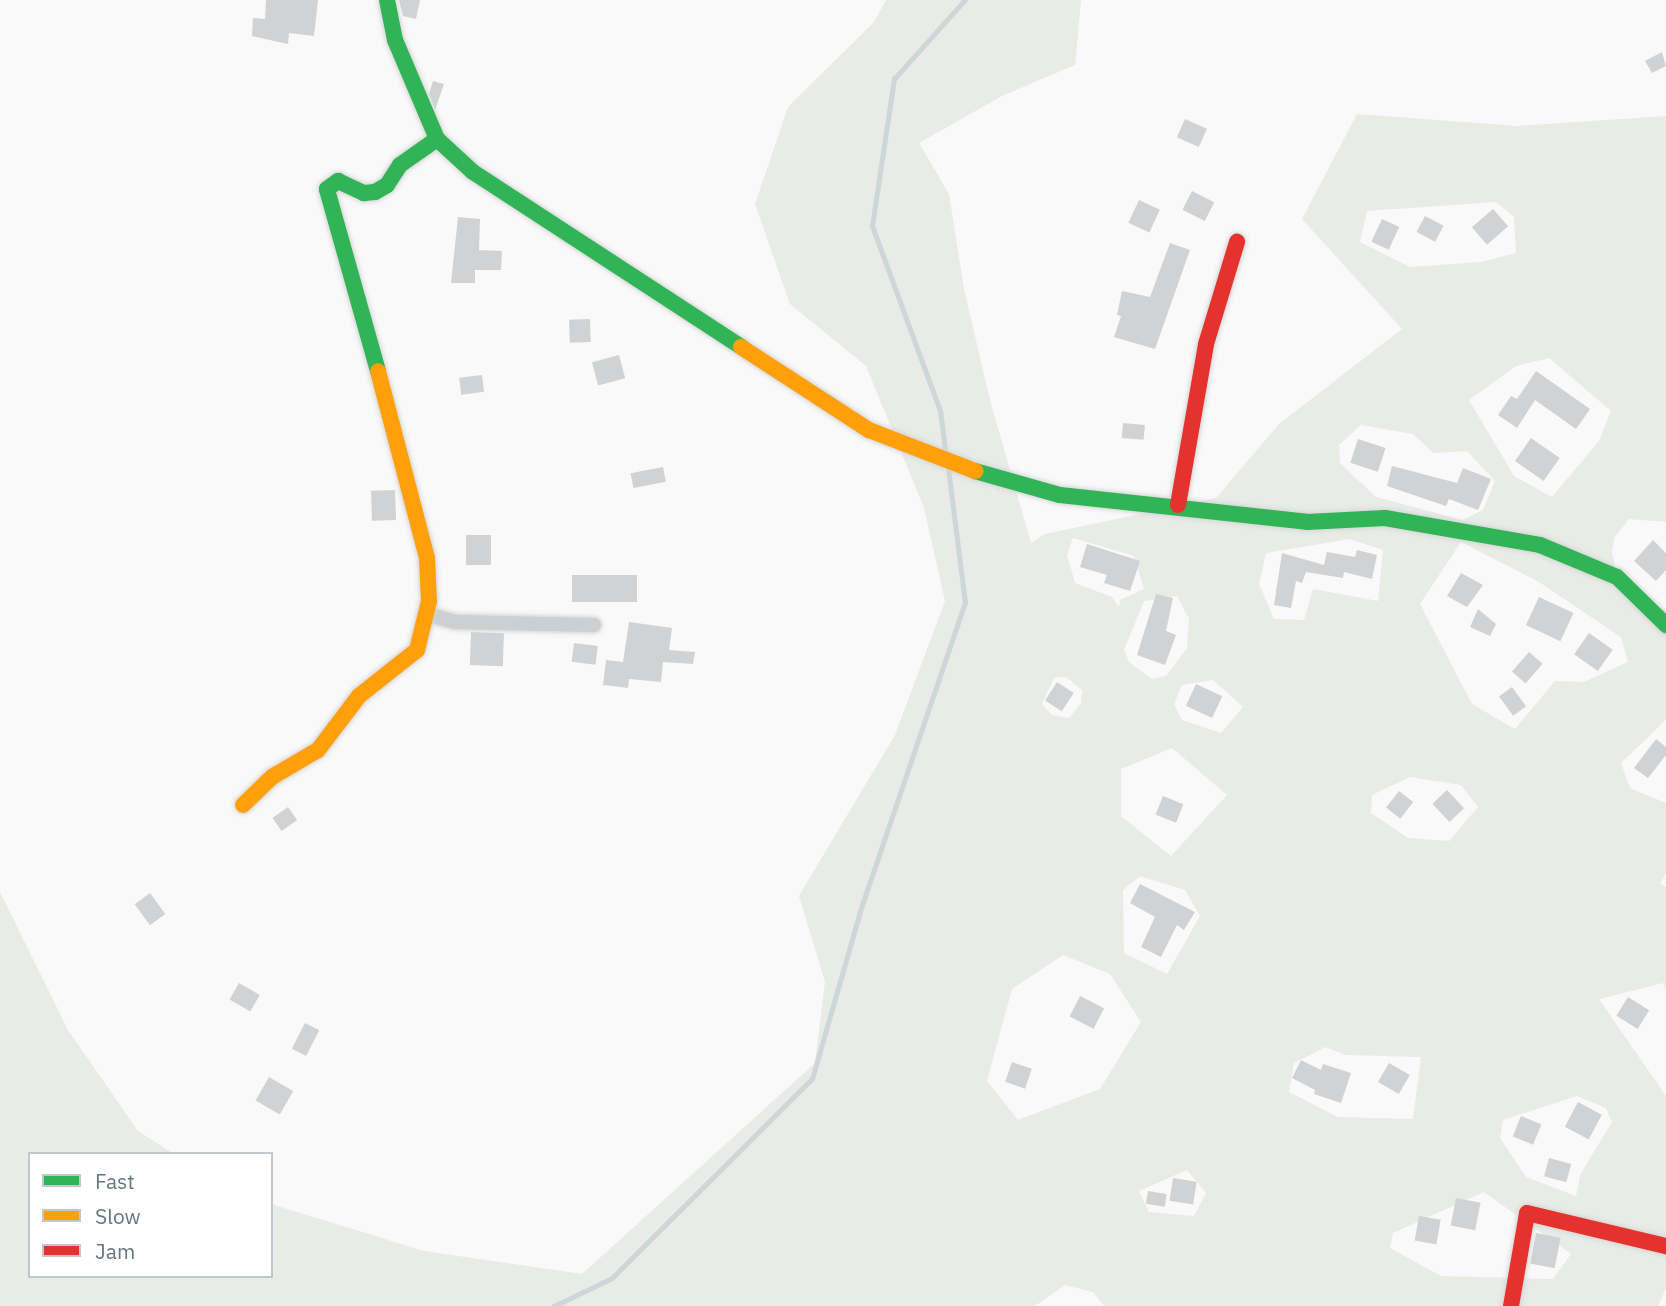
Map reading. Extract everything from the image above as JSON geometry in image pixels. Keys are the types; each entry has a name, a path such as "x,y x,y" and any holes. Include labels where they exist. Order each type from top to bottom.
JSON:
{"street":[{"path":"387,0 395,40 437,139 494,189 869,430 959,467 1060,495 1178,505 1307,522 1385,518 1438,524 1540,545 1617,577 1666,625"},
{"path":"243,805 272,777 318,750 359,696 417,650 427,614 427,558 381,380 326,198 327,189 338,181 364,193 375,192 387,185 400,165 437,139"},
{"path":"1178,505 1206,344 1237,242"},
{"path":"427,614 455,622 594,625"},
{"path":"1511,1306 1527,1213 1666,1247"}],"shaded area":[{"path":"886,0 1081,0 1075,65 1002,96 919,143 949,194 964,289 990,400 1031,543 1045,534 1216,498 1279,424 1402,329 1302,219 1357,114 1517,126 1666,116 1666,522 1629,519 1614,538 1612,552 1617,576 1650,605 1666,610 1666,720 1621,763 1630,788 1666,803 1666,873 1660,883 1666,887 1666,990 1663,983 1599,999 1666,1096 1666,1288 1658,1306 1104,1306 1093,1292 1065,1285 1035,1306 0,1306 0,892 68,1030 138,1131 171,1152 28,1152 28,1278 273,1278 273,1205 424,1251 582,1274 815,1063 825,982 799,896 895,735 945,601 924,508 866,366 790,304 755,204 788,107 874,22","holes":["1496,202 1514,217 1516,253 1481,262 1410,267 1360,242 1367,211","1549,358 1611,411 1599,441 1552,497 1514,476 1469,400 1516,366","1361,425 1413,434 1433,453 1467,451 1495,481 1483,510 1463,520 1376,497 1340,463 1339,445","1073,538 1134,556 1144,589 1120,600 1119,607 1112,597 1075,583 1067,555","1350,539 1383,550 1378,601 1313,589 1304,620 1274,619 1259,584 1266,553","1461,542 1539,582 1621,637 1628,662 1584,682 1555,681 1515,729 1472,704 1420,604","1177,596 1189,619 1187,648 1166,676 1152,679 1129,662 1124,650 1144,601","1066,677 1082,690 1081,703 1069,718 1052,715 1042,704 1054,678","1213,680 1243,707 1221,733 1182,720 1174,704 1182,685","1172,748 1227,795 1171,856 1121,816 1121,769","1410,777 1461,785 1478,807 1449,841 1408,838 1371,813 1372,795","1140,876 1185,890 1200,916 1167,974 1124,953 1123,890","1063,955 1110,974 1141,1022 1100,1089 1018,1120 987,1081 1012,989","1325,1047 1346,1055 1421,1057 1413,1119 1338,1117 1289,1092 1294,1063","1577,1096 1606,1108 1612,1122 1580,1175 1576,1196 1526,1177 1500,1138 1503,1120","1187,1170 1206,1193 1194,1216 1149,1212 1139,1191","1484,1192 1571,1254 1553,1279 1441,1276 1390,1248 1393,1233"]}],"building":[{"path":"266,0 318,0 314,36 289,33 288,44 252,36 253,18 265,19"},
{"path":"399,0 420,0 416,19 403,16"},
{"path":"1662,52 1666,66 1652,73 1645,61"},
{"path":"433,81 444,84 435,110 429,94"},
{"path":"1185,119 1207,129 1199,147 1177,137"},
{"path":"1192,191 1214,202 1205,221 1182,210"},
{"path":"1139,200 1160,210 1149,232 1128,223"},
{"path":"1493,209 1508,226 1487,245 1472,227"},
{"path":"1425,216 1444,226 1435,242 1417,232"},
{"path":"458,217 480,219 479,250 502,251 501,270 475,270 475,283 451,283"},
{"path":"1382,219 1399,227 1389,250 1371,242"},
{"path":"1170,243 1190,250 1155,349 1114,337 1121,316 1117,315 1122,291 1150,297"},
{"path":"590,319 591,342 570,343 569,320"},
{"path":"619,355 625,378 598,385 592,362"},
{"path":"1536,371 1590,409 1576,429 1535,400 1517,428 1498,415 1511,396 1517,399"},
{"path":"482,375 484,392 461,395 459,378"},
{"path":"1123,423 1145,425 1144,440 1122,438"},
{"path":"1531,438 1560,458 1544,481 1515,461"},
{"path":"1358,439 1386,448 1378,472 1350,463"},
{"path":"1392,466 1457,483 1463,468 1491,479 1478,510 1449,499 1446,506 1387,486"},
{"path":"663,467 666,482 633,488 631,473"},
{"path":"395,490 396,520 372,521 371,491"},
{"path":"466,535 491,535 491,565 466,565"},
{"path":"1653,540 1666,553 1666,570 1656,581 1634,561"},
{"path":"1087,544 1140,561 1130,591 1104,583 1107,575 1080,567"},
{"path":"1357,550 1377,555 1372,579 1344,572 1343,578 1306,572 1302,583 1296,581 1291,608 1274,605 1282,553 1324,565 1327,552 1355,557"},
{"path":"1461,573 1483,585 1467,607 1447,596"},
{"path":"572,575 637,575 637,602 572,602"},
{"path":"1156,594 1173,598 1166,631 1176,635 1165,665 1137,655"},
{"path":"1539,597 1573,613 1560,641 1526,625"},
{"path":"1478,609 1496,624 1490,636 1470,627"},
{"path":"629,622 672,628 669,650 695,652 693,664 663,662 661,682 629,679 628,688 603,685 606,660 623,662"},
{"path":"471,632 504,633 503,666 470,665"},
{"path":"1589,633 1613,650 1598,671 1574,654"},
{"path":"574,643 598,646 596,665 572,662"},
{"path":"1529,652 1543,664 1526,683 1512,672"},
{"path":"1057,682 1074,693 1062,711 1045,700"},
{"path":"1196,684 1222,696 1212,718 1186,706"},
{"path":"1512,687 1526,706 1513,716 1499,696"},
{"path":"1656,739 1666,747 1666,755 1648,778 1634,768"},
{"path":"1447,790 1464,808 1449,822 1432,804"},
{"path":"1399,791 1413,802 1400,819 1386,808"},
{"path":"1163,796 1183,804 1176,823 1156,815"},
{"path":"288,807 297,820 282,831 272,818"},
{"path":"1140,884 1195,912 1184,930 1177,925 1161,957 1141,947 1155,917 1130,903"},
{"path":"150,893 165,914 150,925 135,904"},
{"path":"239,983 260,995 250,1011 229,999"},
{"path":"1080,996 1104,1008 1094,1029 1070,1016"},
{"path":"1628,997 1649,1010 1638,1029 1616,1016"},
{"path":"305,1023 319,1030 306,1056 292,1049"},
{"path":"1301,1060 1321,1070 1323,1064 1351,1073 1341,1103 1314,1094 1315,1090 1292,1078"},
{"path":"1012,1062 1032,1069 1025,1089 1005,1082"},
{"path":"1389,1063 1410,1075 1399,1094 1378,1082"},
{"path":"269,1077 293,1091 280,1114 256,1100"},
{"path":"1578,1102 1602,1115 1589,1139 1565,1127"},
{"path":"1521,1116 1541,1124 1533,1145 1513,1136"},
{"path":"1549,1158 1571,1164 1566,1182 1544,1176"},
{"path":"1173,1178 1197,1182 1193,1204 1169,1201"},
{"path":"1148,1191 1167,1194 1165,1207 1146,1204"},
{"path":"1456,1198 1481,1203 1475,1230 1451,1225"},
{"path":"1419,1216 1441,1220 1436,1244 1415,1241"},
{"path":"1536,1233 1561,1238 1555,1268 1530,1263"}],"waterway":[{"path":"946,457 940,411 872,226 894,79 965,0"},
{"path":"554,1306 612,1278 812,1079 861,908 965,603 948,469"}],"traffic: fast":[{"path":"387,0 395,40 437,139 473,172 741,347"},
{"path":"378,371 327,189 338,181 364,193 375,192 387,185 400,165 437,139"},
{"path":"975,471 1060,495 1307,522 1385,518 1540,545 1617,577 1666,625"}],"traffic: slow":[{"path":"741,347 869,430 975,471"},
{"path":"243,805 272,777 318,750 359,696 417,650 429,601 427,558 378,371"}],"traffic: jam":[{"path":"1178,505 1206,344 1237,242"},
{"path":"1511,1306 1527,1213 1666,1246"}]}
